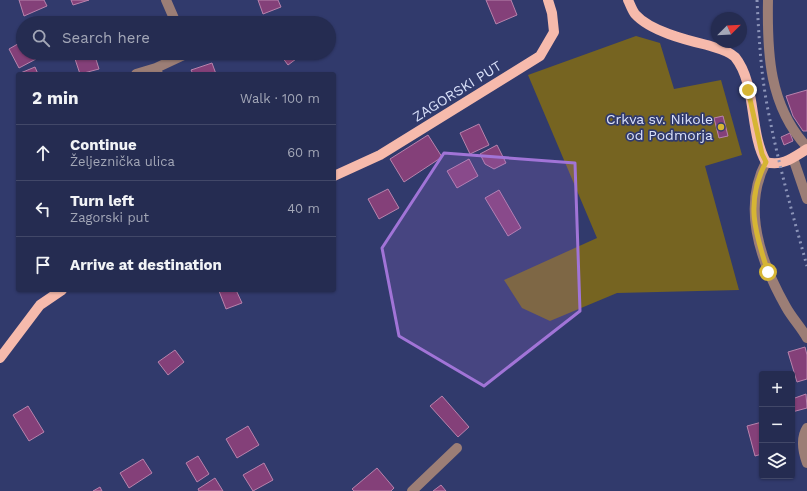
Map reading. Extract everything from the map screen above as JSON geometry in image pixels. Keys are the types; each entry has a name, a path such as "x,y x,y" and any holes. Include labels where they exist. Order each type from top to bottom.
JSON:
{"main road":[{"name":"ZAGORSKI PUT","path":"336,175 380,155 540,56 554,32 552,13 548,0"},
{"path":"628,0 635,14 653,27 692,42 721,49 734,56 742,68 754,112 762,154 766,162 773,164 780,163 793,158 807,148"},
{"path":"0,358 24,324 40,305 59,292"}],"street":[{"path":"166,0 173,16"},
{"path":"768,0 767,37 772,77 781,110 795,134 807,148"},
{"path":"157,71 176,60"},
{"path":"793,158 807,200"},
{"path":"766,162 758,176 755,191 753,216 759,243 768,272 786,308 807,338"},
{"path":"807,428 803,438 804,452 807,463"},
{"path":"412,491 457,448"}],"highlighted area":[{"path":"444,153 575,163 580,311 484,386 399,336 382,248"}],"shaded area":[{"path":"636,36 660,43 674,89 721,80 742,155 705,166 739,290 617,293 550,321 522,308 504,280 597,238 528,75"}],"building":[{"path":"19,0 44,0 47,6 24,16"},
{"path":"71,0 89,0 73,5"},
{"path":"258,0 278,0 281,7 263,14"},
{"path":"486,0 511,0 517,15 496,24"},
{"path":"16,45 16,60 34,60 19,68 9,49"},
{"path":"75,60 96,60 99,69 88,72 79,72"},
{"path":"284,60 295,60 288,65"},
{"path":"212,63 215,72 192,72 191,70"},
{"path":"35,67 37,72 23,72"},
{"path":"807,90 807,131 803,131 793,116 786,96"},
{"name":"Crkva sv. Nikole od Podmorja","path":"723,116 728,136 719,138 714,118"},
{"path":"479,124 489,145 470,154 460,133"},
{"path":"790,133 793,141 784,145 781,137"},
{"path":"428,135 442,157 404,182 390,159"},
{"path":"497,145 506,163 494,169 485,164 480,154"},
{"path":"469,159 478,176 457,188 447,171"},
{"path":"388,189 399,208 379,219 368,199"},
{"path":"499,190 521,228 508,236 485,198"},
{"path":"219,292 237,292 242,303 226,309"},
{"path":"805,347 807,355 807,379 797,382 795,371 794,371 788,352"},
{"path":"175,350 184,362 168,375 158,362"},
{"path":"806,394 807,408 795,411 795,398"},
{"path":"442,396 469,427 458,437 430,406"},
{"path":"28,406 44,432 29,441 13,415"},
{"path":"759,423 759,455 755,456 747,426"},
{"path":"248,426 259,445 237,458 226,439"},
{"path":"198,456 209,474 197,482 186,463"},
{"path":"143,459 152,473 129,488 120,473"},
{"path":"264,463 273,480 253,491 243,475"},
{"path":"377,468 394,488 391,491 354,491 352,489"},
{"path":"215,478 223,491 199,491 198,489"},
{"path":"441,485 446,491 433,491"},
{"path":"100,487 102,491 93,491"}],"railway":[{"path":"757,0 766,101 791,210 807,266"}],"place":[{"name":"Crkva sv. Nikole od Podmorja","path":"721,127"}],"route":[{"path":"748,90 754,112 758,140 766,162 758,176 753,216 768,272"}]}
